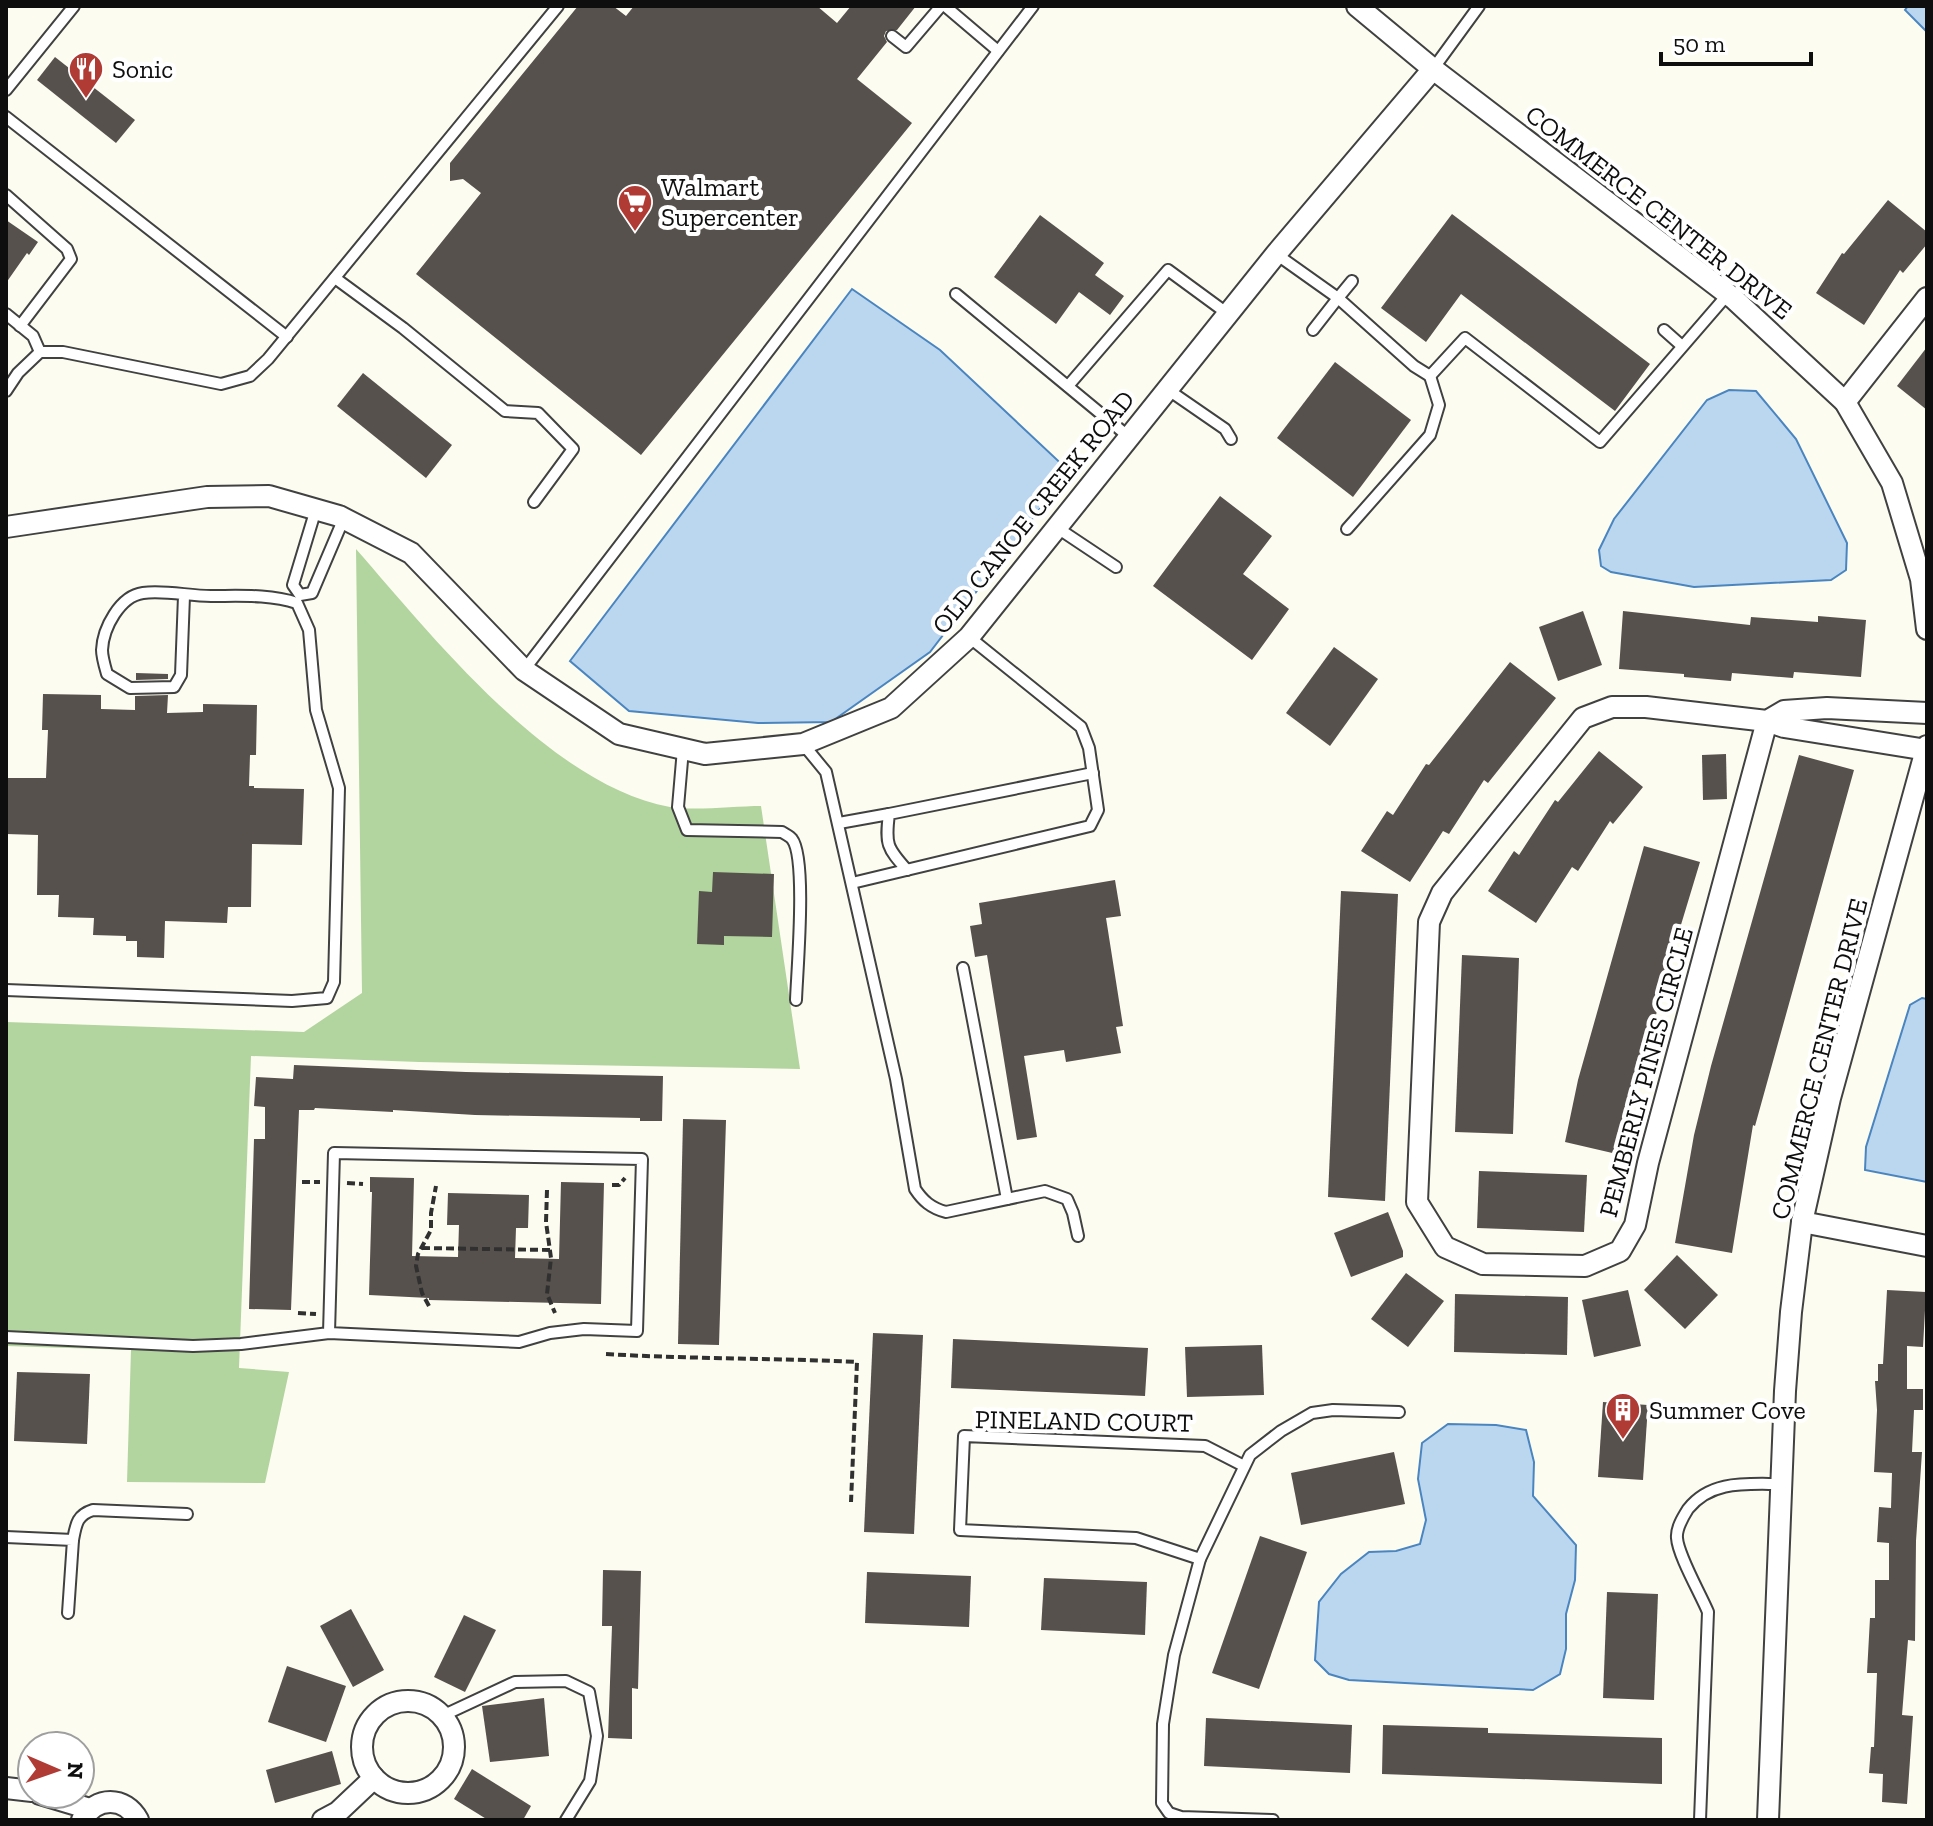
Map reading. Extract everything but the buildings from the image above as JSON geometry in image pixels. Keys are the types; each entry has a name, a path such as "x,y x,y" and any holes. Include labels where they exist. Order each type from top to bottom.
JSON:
{"street":[{"name":"COMMERCE CENTER DRIVE","path":"1357,6 1433,69 1728,294 1845,402 1892,483 1921,579 1927,629"},
{"name":"OLD CANOE CREEK ROAD","path":"6,527 207,497 269,496 344,518 411,553 524,670 619,734 705,754 803,744 891,708 969,637 1276,254 1433,69"},
{"path":"1845,402 1927,298"},
{"name":"PEMBERLY PINES CIRCLE","path":"1927,713 1827,708 1784,711 1767,721 1648,1163 1635,1225 1620,1251 1585,1266 1483,1264 1445,1247 1417,1202 1429,922 1442,893 1583,718 1612,707 1635,707 1767,721 1784,727 1927,749"},
{"name":"COMMERCE CENTER DRIVE","path":"1768,1820 1780,1484 1791,1312 1802,1222 1830,1098 1927,749"},
{"path":"1802,1222 1927,1246"},
{"path":"414,1701 430,1706 442,1716 454,1742 448,1770 439,1781 426,1790 413,1793 385,1787 374,1778 365,1764 362,1749 364,1733 372,1719 384,1708 398,1702 414,1701"},
{"path":"323,1820 338,1812 374,1778"},
{"path":"86,1814 101,1803 115,1802 127,1806 138,1820"}],"lane":[{"path":"6,90 74,6"},
{"path":"6,391 18,373 40,352 63,352 221,384 250,376 287,337 558,6"},
{"path":"892,36 906,47 943,6 998,51"},
{"path":"524,670 1033,6"},
{"path":"1433,69 1479,6"},
{"path":"6,117 287,337"},
{"path":"6,195 67,249 71,259 20,326"},
{"path":"1276,254 1338,298 1414,366 1430,376 1439,405 1430,435 1347,529"},
{"path":"1068,386 1168,270 1228,314"},
{"path":"335,278 403,328 505,411 538,413 573,449 534,502"},
{"path":"1313,330 1352,281"},
{"path":"956,294 1129,437"},
{"path":"1430,376 1465,338 1600,442 1728,294"},
{"path":"6,314 33,336 40,352"},
{"path":"1664,330 1682,346"},
{"path":"1167,389 1225,429 1231,439"},
{"path":"6,990 292,1001 327,998 334,982 339,788 316,710 309,630 293,585 316,509"},
{"path":"184,596 181,675 174,687 130,688 107,674 102,651 106,633 114,614 133,595 146,592 299,599 312,593 344,518"},
{"path":"1056,527 1116,567"},
{"path":"852,883 1090,826 1098,810 1089,748 1081,727 969,637"},
{"path":"803,744 826,772 839,823 896,1079 915,1189 923,1201 946,1212 1045,1191 1067,1199 1078,1236"},
{"path":"683,749 678,807 687,830 782,832 792,839 798,853 799,875 796,1000"},
{"path":"839,823 1093,773"},
{"path":"889,814 886,834 889,850 907,870"},
{"path":"963,968 1007,1199"},
{"path":"6,1337 193,1346 241,1344 329,1333 519,1342 550,1333 584,1329 637,1331 642,1159 334,1153 329,1333"},
{"path":"1273,1820 1181,1817 1169,1813 1162,1803 1163,1724 1174,1655 1200,1559 1250,1455 1281,1431 1312,1413 1333,1410 1399,1412"},
{"name":"PINELAND COURT","path":"1200,1559 1136,1538 960,1530 964,1436 1205,1446 1244,1466"},
{"path":"1700,1820 1708,1612 1680,1552 1676,1535 1682,1517 1696,1499 1714,1489 1737,1484 1780,1484"},
{"path":"68,1613 73,1540 76,1523 83,1513 93,1510 187,1514"},
{"path":"6,1537 73,1540"},
{"path":"442,1716 515,1682 566,1681 589,1692 597,1736 590,1781 566,1820"}],"path":[{"path":"612,1185 619,1185 625,1178"},
{"path":"302,1182 322,1182"},
{"path":"344,1183 363,1184"},
{"path":"429,1306 416,1274 416,1260 431,1230 436,1186"},
{"path":"547,1190 546,1222 550,1250 547,1294 555,1313"},
{"path":"422,1248 550,1250"},
{"path":"298,1313 317,1314"},
{"path":"606,1354 857,1362 851,1502"}],"green space":[{"path":"356,549 458,664 497,703 538,739 581,770 625,793 670,807 761,806 800,1069 251,1056 239,1368 289,1372 265,1483 127,1482 131,1350 6,1346 6,1022 304,1032 362,993"}],"water":[{"path":"1908,6 1927,6 1927,32 1905,10"},
{"path":"852,289 940,350 1069,471 930,652 831,722 758,723 629,711 570,661"},
{"path":"1729,390 1756,391 1796,439 1847,543 1846,570 1831,580 1694,587 1611,572 1601,566 1599,550 1614,519 1707,400"},
{"path":"1922,998 1927,999 1927,1182 1865,1170 1866,1147 1910,1005"},
{"path":"1448,1424 1496,1425 1526,1430 1534,1462 1533,1496 1576,1545 1575,1580 1566,1614 1566,1649 1560,1674 1533,1690 1349,1680 1329,1674 1315,1660 1319,1602 1341,1574 1369,1552 1396,1551 1420,1544 1426,1520 1418,1479 1422,1443"}],"place":[{"name":"Sonic","path":"86,100"},
{"name":"Walmart Supercenter","path":"635,233"},
{"name":"Summer Cove","path":"1623,1441"}]}
